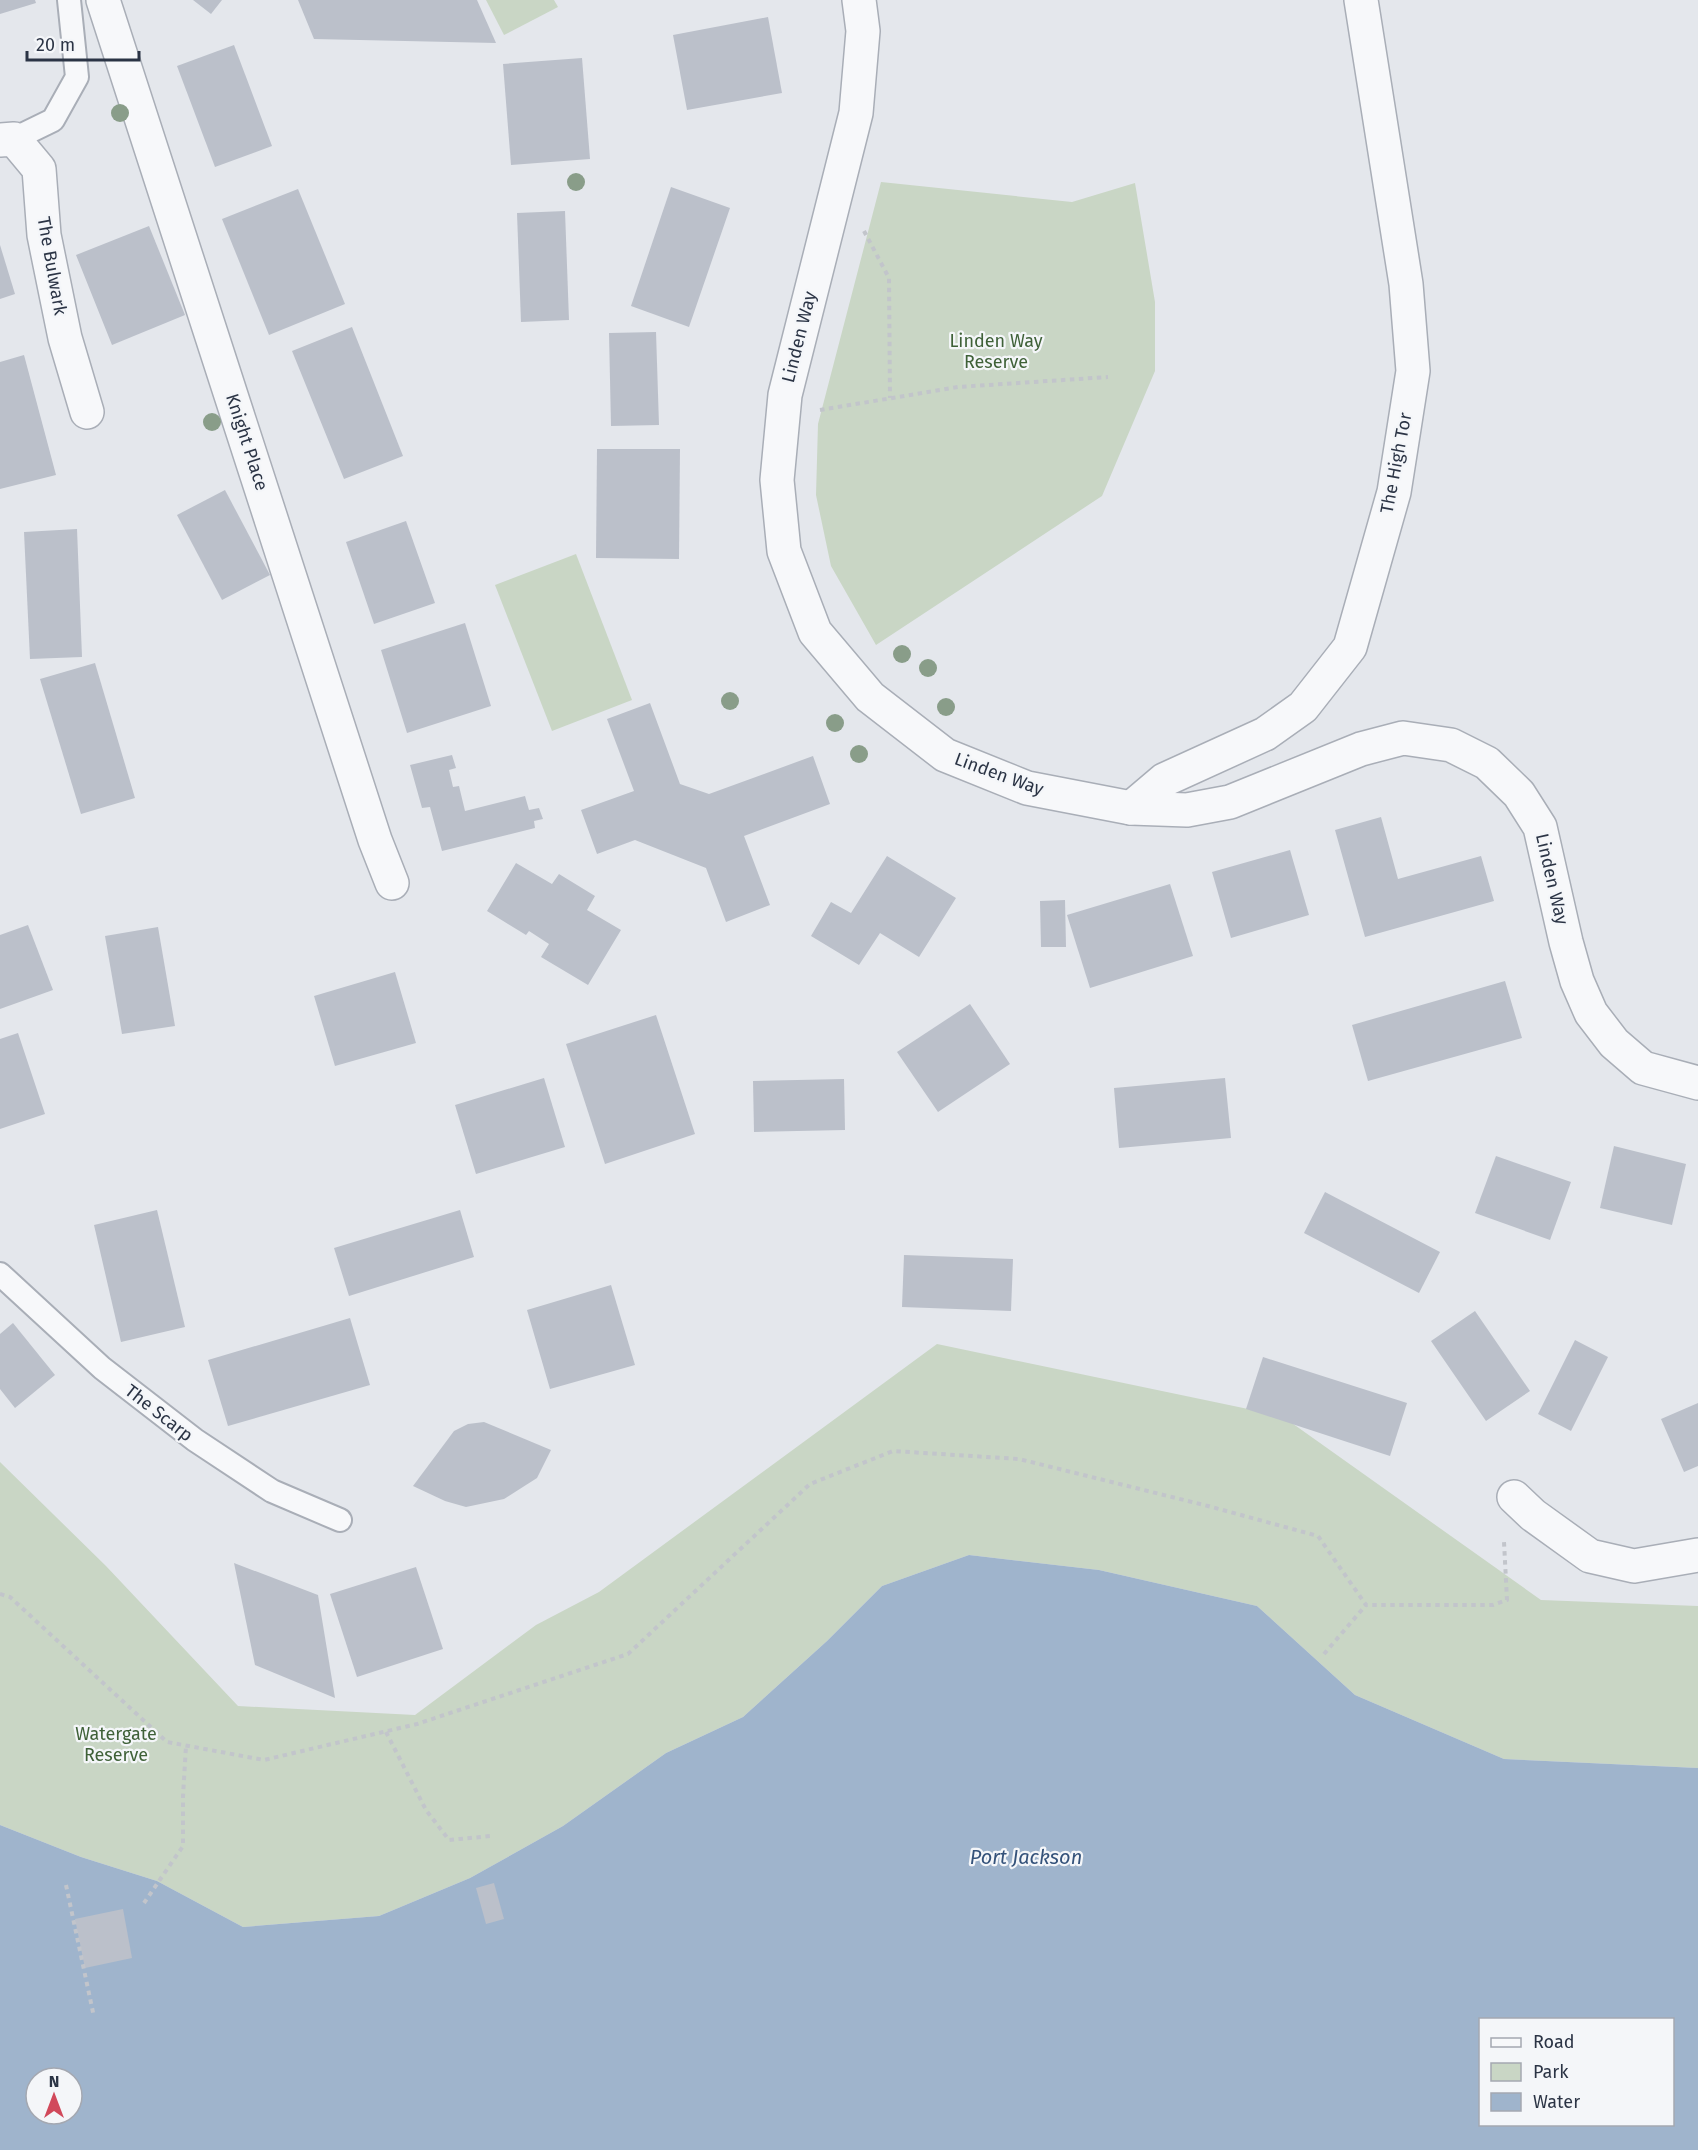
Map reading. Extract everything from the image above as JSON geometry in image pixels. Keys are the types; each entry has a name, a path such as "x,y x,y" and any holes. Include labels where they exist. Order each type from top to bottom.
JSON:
{"street":[{"name":"Knight Place","path":"104,0 372,828 392,883"},
{"name":"Linden Way","path":"860,0 863,32 856,113 785,395 777,480 784,551 815,632 870,698 945,754 1027,788 1131,808 1187,810 1230,802 1360,749 1404,738 1451,745 1487,763 1520,794 1540,827 1566,942 1577,981 1591,1012 1614,1043 1643,1068 1698,1083"},
{"name":"The High Tor","path":"1131,808 1164,780 1265,734 1303,707 1350,647 1394,492 1413,371 1406,284 1361,0"},
{"name":"The Bulwark","path":"7,139 39,169 48,258 65,338 87,412"},
{"path":"1524,1506 1590,1556 1634,1566 1698,1555"}],"lane":[{"path":"7,139 53,120 76,77 69,0"},
{"name":"The Scarp","path":"0,1274 102,1368 195,1440 272,1491 340,1520"}],"path":[{"path":"830,214 862,228 889,278 890,398"},
{"path":"783,416 958,387 1108,378"},
{"path":"0,1594 10,1597 167,1742 264,1760 417,1724 628,1654 810,1484 893,1451 1019,1459 1318,1536 1366,1605"},
{"path":"1324,1654 1366,1605 1493,1605 1506,1600 1504,1542 1524,1506"},
{"path":"386,1732 426,1810 449,1840 491,1836"},
{"path":"144,1903 183,1846 186,1746"},
{"path":"66,1885 94,2017"}],"green space":[{"path":"486,0 554,0 558,7 504,35"},
{"name":"Linden Way Reserve","path":"881,182 1072,202 1135,183 1155,302 1155,371 1102,496 876,645 831,566 816,495 818,424"},
{"path":"576,554 632,700 552,731 495,585"},
{"name":"Watergate Reserve","path":"937,1344 1282,1416 1541,1600 1698,1606 1698,1768 1504,1759 1355,1695 1257,1606 1099,1570 969,1555 882,1586 827,1641 743,1717 666,1753 563,1826 470,1878 379,1916 243,1927 157,1881 81,1857 0,1825 0,1462 106,1566 238,1706 415,1715 536,1625 599,1592"}],"water":[{"name":"Port Jackson","path":"969,1555 1099,1570 1257,1606 1355,1695 1504,1759 1698,1768 1698,2150 0,2150 0,1825 81,1857 157,1881 243,1927 379,1916 470,1878 563,1826 666,1753 743,1717 827,1641 882,1586"}],"building":[{"path":"0,0 35,0 36,3 0,14"},
{"path":"193,0 222,0 211,14"},
{"path":"298,0 477,0 496,43 314,39"},
{"path":"768,17 782,93 687,110 673,35"},
{"path":"234,45 272,146 215,167 177,66"},
{"path":"582,58 590,159 511,165 503,64"},
{"path":"671,187 730,208 689,327 631,306"},
{"path":"298,189 345,304 269,335 222,219"},
{"path":"565,211 569,320 521,322 517,213"},
{"path":"149,226 185,315 112,345 76,255"},
{"path":"0,245 15,294 0,299"},
{"path":"352,327 403,456 344,479 292,351"},
{"path":"656,332 659,425 611,426 609,333"},
{"path":"24,355 56,475 0,489 0,362"},
{"path":"597,449 680,449 679,559 596,558"},
{"path":"225,490 270,575 222,600 177,515"},
{"path":"406,521 435,603 374,624 346,542"},
{"path":"77,529 82,657 30,659 24,532"},
{"path":"465,623 491,706 407,733 381,650"},
{"path":"95,663 135,798 81,814 40,679"},
{"path":"650,703 680,784 709,794 813,756 830,804 744,836 770,905 726,922 706,868 635,840 597,854 581,810 634,791 607,719"},
{"path":"452,755 456,768 449,770 453,787 459,786 465,811 525,796 529,810 539,808 543,819 534,821 535,828 442,851 430,807 422,808 410,765"},
{"path":"1381,817 1398,879 1481,856 1494,901 1365,937 1335,830"},
{"path":"1290,850 1309,915 1231,938 1212,872"},
{"path":"887,856 956,898 919,957 880,933 859,965 811,936 831,902 851,913"},
{"path":"516,863 552,884 559,874 595,896 587,910 621,930 588,985 541,957 549,944 529,931 526,935 487,911"},
{"path":"1170,884 1193,956 1090,988 1067,915"},
{"path":"1065,900 1066,947 1041,947 1040,901"},
{"path":"28,925 53,990 0,1009 0,935"},
{"path":"158,927 175,1026 122,1034 105,936"},
{"path":"395,972 416,1043 335,1066 314,996"},
{"path":"1505,981 1522,1038 1368,1081 1352,1025"},
{"path":"970,1004 1010,1064 938,1112 897,1052"},
{"path":"656,1015 695,1134 605,1164 566,1044"},
{"path":"18,1033 45,1114 0,1129 0,1039"},
{"path":"544,1078 565,1147 476,1174 455,1105"},
{"path":"1225,1078 1231,1138 1119,1148 1114,1088"},
{"path":"844,1079 845,1130 754,1132 753,1081"},
{"path":"1614,1146 1686,1164 1672,1225 1600,1208"},
{"path":"1496,1156 1571,1182 1550,1240 1475,1213"},
{"path":"1325,1192 1440,1252 1419,1293 1304,1233"},
{"path":"157,1210 185,1327 121,1342 94,1225"},
{"path":"460,1210 474,1257 349,1296 334,1248"},
{"path":"904,1255 1013,1259 1011,1311 902,1307"},
{"path":"611,1285 635,1365 550,1389 527,1310"},
{"path":"1475,1311 1530,1391 1486,1421 1431,1341"},
{"path":"350,1318 370,1385 228,1426 208,1360"},
{"path":"13,1323 55,1375 15,1408 0,1389 0,1334"},
{"path":"1575,1340 1608,1357 1571,1431 1538,1414"},
{"path":"1263,1357 1407,1403 1390,1456 1246,1409"},
{"path":"1698,1403 1698,1466 1684,1472 1661,1419"},
{"path":"484,1422 551,1450 537,1478 504,1499 466,1507 445,1501 413,1486 454,1431 468,1424"},
{"path":"234,1563 318,1595 335,1698 255,1665"},
{"path":"416,1567 443,1649 357,1677 330,1594"},
{"path":"494,1883 504,1919 486,1924 476,1888"},
{"path":"123,1909 132,1958 85,1968 75,1919"}]}
